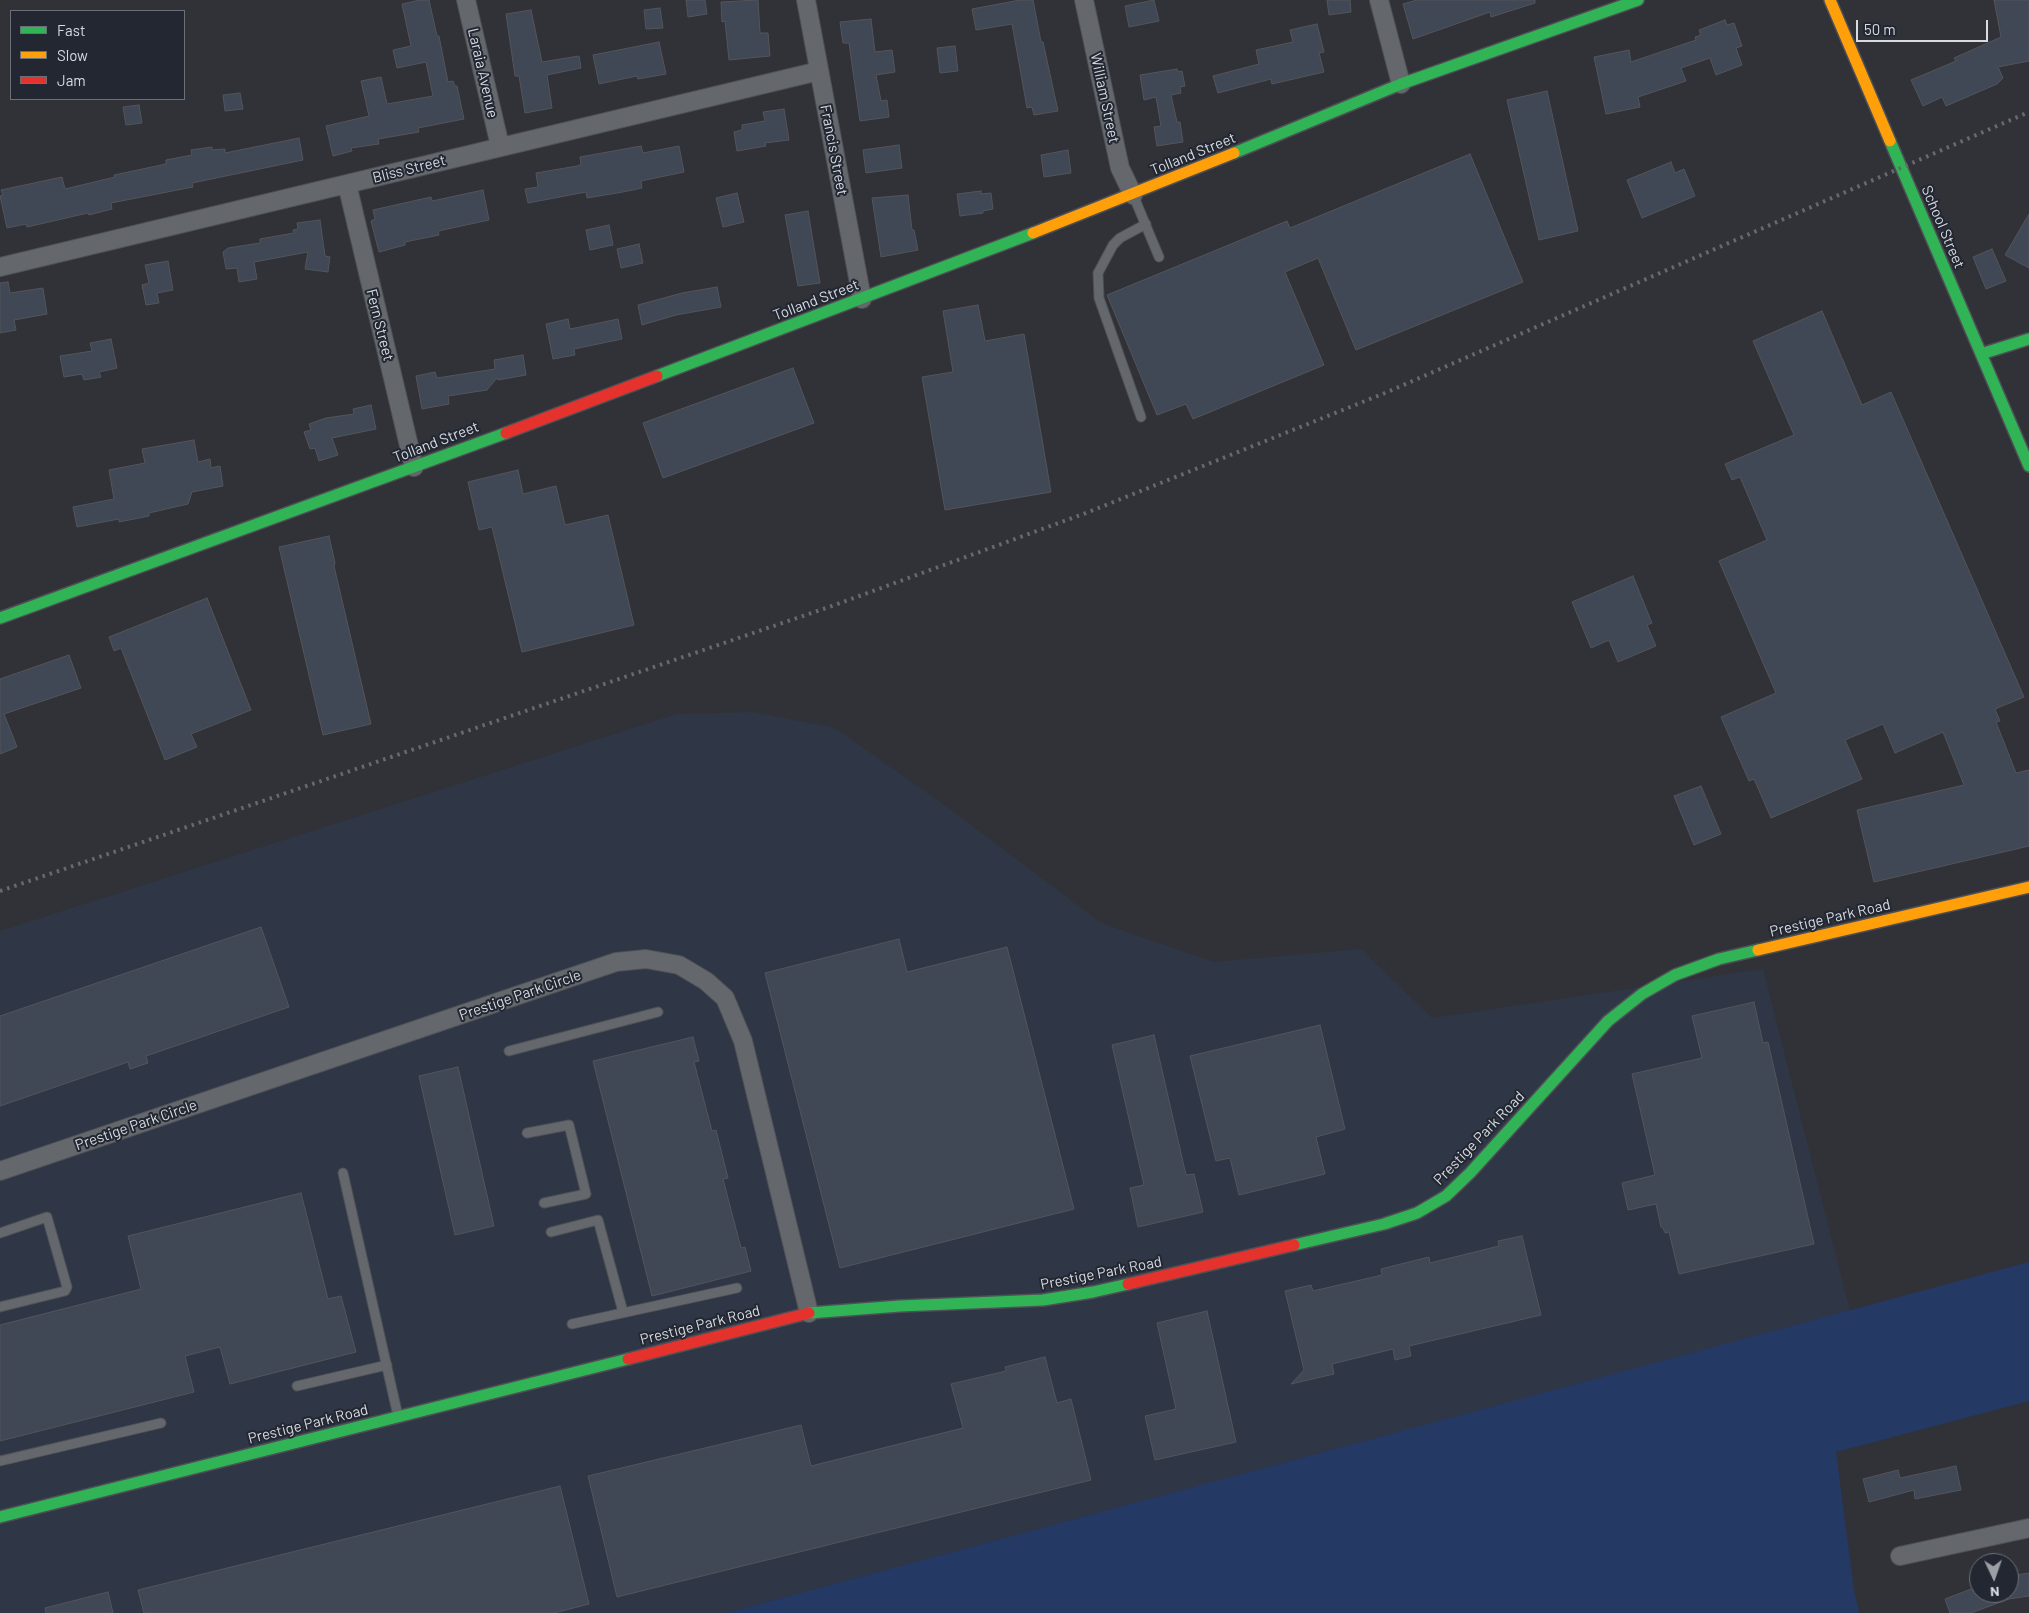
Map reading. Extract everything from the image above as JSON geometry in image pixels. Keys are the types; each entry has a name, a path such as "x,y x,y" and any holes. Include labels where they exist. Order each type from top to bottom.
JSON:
{"main road":[{"name":"Tolland Street","path":"0,618 414,467 862,299 1133,195 1401,84 1638,0"},
{"name":"School Street","path":"1830,0 2029,466"},
{"path":"1980,354 2029,339"},
{"name":"Prestige Park Road","path":"0,1517 809,1313 907,1306 1043,1300 1083,1294 1384,1224 1416,1213 1446,1196 1470,1174 1608,1021 1642,994 1675,975 1718,959 2029,887"}],"street":[{"name":"Laraia Avenue","path":"466,0 500,146"},
{"name":"Francis Street","path":"806,0 862,299"},
{"name":"William Street","path":"1084,0 1120,168 1133,195"},
{"path":"1379,0 1401,84"},
{"name":"Bliss Street","path":"0,267 819,71"},
{"name":"Fern Street","path":"346,184 414,467"},
{"name":"Prestige Park Circle","path":"0,1171 616,962 646,959 679,965 706,981 725,998 743,1041 809,1313"},
{"path":"1900,1556 2029,1528"}],"lane":[{"path":"1133,195 1160,257"},
{"path":"1141,417 1099,298 1098,272 1113,245 1120,238 1146,224"},
{"path":"509,1051 658,1012"},
{"path":"527,1133 569,1125 586,1194 544,1203"},
{"path":"343,1173 398,1416"},
{"path":"0,1233 47,1217 67,1287 65,1291 0,1307"},
{"path":"551,1232 598,1220 622,1312"},
{"path":"572,1324 737,1288"},
{"path":"297,1386 387,1365"},
{"path":"0,1461 161,1423"}],"shaded area":[{"path":"754,712 835,728 947,807 1101,923 1214,962 1361,949 1432,1018 1763,969 1850,1311 726,1613 0,1613 0,931 677,714"},
{"path":"2029,1262 2029,1401 1836,1452 1854,1590 1859,1613 726,1613"}],"building":[{"path":"429,0 437,36 439,36 448,82 453,81 455,86 457,86 464,119 418,128 419,132 378,139 379,144 351,148 352,151 333,156 326,126 369,116 361,81 381,77 387,104 433,96 426,62 397,68 393,50 411,46 402,4"},
{"path":"686,0 705,0 707,14 688,17"},
{"path":"758,0 760,33 768,33 770,56 729,60 725,21 722,22 721,2"},
{"path":"1020,0 1033,0 1058,111 1034,115 1032,107 1027,108 1012,24 976,30 972,9"},
{"path":"1154,0 1159,21 1129,27 1125,6"},
{"path":"1327,0 1350,0 1351,12 1329,15"},
{"path":"1417,0 1535,0 1535,3 1491,17 1490,12 1413,39 1403,4"},
{"path":"1994,0 2029,0 2029,61 1998,67 2003,78 1997,84 1946,106 1942,97 1923,106 1911,80 1956,61 1954,58 2001,37"},
{"path":"660,8 663,28 646,29 644,10"},
{"path":"531,10 542,62 579,56 581,68 547,75 552,108 525,113 519,76 515,76 506,14"},
{"path":"871,19 875,52 892,50 895,72 876,75 881,101 887,100 889,117 860,121 849,43 843,43 840,22"},
{"path":"1725,20 1727,25 1734,23 1742,46 1736,48 1742,65 1716,75 1710,58 1681,68 1686,81 1638,97 1640,107 1606,114 1594,57 1629,50 1631,62 1696,40 1695,37 1701,35 1699,30"},
{"path":"1317,24 1324,52 1319,53 1324,72 1272,84 1271,79 1218,93 1213,76 1259,64 1256,50 1293,42 1290,30"},
{"path":"659,42 666,74 638,79 637,76 599,84 593,55"},
{"path":"955,46 958,71 940,73 937,48"},
{"path":"1177,69 1178,72 1182,71 1185,86 1180,87 1181,93 1171,95 1177,122 1180,122 1183,142 1157,146 1154,127 1161,126 1156,97 1144,100 1140,75"},
{"path":"1547,91 1578,231 1539,240 1507,100"},
{"path":"240,93 243,109 225,111 223,95"},
{"path":"139,105 142,123 126,125 123,107"},
{"path":"784,109 789,140 765,143 766,146 737,151 734,132 742,130 742,125 765,121 763,112"},
{"path":"299,138 303,160 192,183 193,187 111,203 112,209 89,215 88,213 27,227 26,224 7,228 0,196 3,195 1,190 62,177 65,189 115,177 114,175 166,164 166,160 192,155 191,150 212,147 212,150 225,149 225,153"},
{"path":"899,145 902,168 866,173 863,150"},
{"path":"641,146 643,153 679,146 684,172 641,181 642,188 623,192 587,198 586,192 528,203 525,189 538,187 536,173 581,165 580,157"},
{"path":"1068,150 1071,173 1044,177 1041,155"},
{"path":"1470,154 1523,282 1356,350 1318,258 1285,272 1324,365 1193,419 1186,404 1157,415 1107,295 1287,221 1290,228"},
{"path":"1671,162 1675,173 1684,169 1695,196 1642,218 1627,180"},
{"path":"483,190 489,220 438,231 439,235 405,242 405,245 379,252 371,221 375,219 373,210 431,197 432,201"},
{"path":"981,191 981,194 991,193 993,209 983,211 983,213 960,216 957,194"},
{"path":"737,193 744,222 723,227 716,198"},
{"path":"908,195 912,230 914,230 918,250 881,257 872,198"},
{"path":"808,211 820,283 798,286 785,215"},
{"path":"2029,214 2029,268 2005,255"},
{"path":"320,220 325,256 330,257 328,272 305,269 308,252 254,262 257,279 239,282 237,268 226,269 223,252 228,248 260,243 260,239 294,233 293,230 298,229 297,223"},
{"path":"609,225 613,245 590,250 586,230"},
{"path":"639,244 643,263 621,268 617,249"},
{"path":"1992,249 2006,281 1986,289 1973,257"},
{"path":"168,261 173,290 157,293 159,303 146,305 142,285 149,283 145,265"},
{"path":"8,282 10,293 43,288 47,314 14,320 16,330 0,333 0,283"},
{"path":"717,287 721,307 676,315 642,325 638,305 682,293"},
{"path":"978,305 985,341 1024,334 1051,492 945,510 922,377 953,372 943,311"},
{"path":"1822,311 1862,405 1891,392 2024,697 1995,709 2000,721 1996,722 2016,773 2029,770 2029,846 1874,882 1857,810 1964,785 1943,732 1895,753 1883,724 1845,740 1862,779 1771,818 1754,779 1749,781 1721,717 1776,693 1719,561 1767,540 1740,477 1732,480 1725,464 1794,435 1753,341"},
{"path":"568,319 570,329 618,319 622,339 574,349 575,355 553,359 546,324"},
{"path":"111,339 117,368 99,372 101,377 84,380 82,374 64,377 60,356 92,351 90,343"},
{"path":"523,355 526,375 498,380 497,378 487,390 448,396 449,404 422,409 416,376 435,372 437,378 495,369 494,360"},
{"path":"793,368 814,423 663,478 643,423"},
{"path":"371,405 376,429 332,438 338,455 319,461 315,448 310,449 304,432 311,430 309,424 326,418 354,414 353,409"},
{"path":"194,440 198,462 210,459 211,468 220,466 223,486 192,492 188,504 149,513 149,516 119,522 119,519 77,527 73,507 114,499 109,470 145,463 142,449"},
{"path":"518,470 523,494 556,486 565,525 608,515 634,625 522,652 492,527 479,530 468,482"},
{"path":"329,536 334,566 371,724 323,735 279,547"},
{"path":"1633,576 1652,623 1647,625 1656,646 1618,662 1609,640 1591,648 1572,602"},
{"path":"207,598 251,710 191,734 197,747 165,760 121,648 114,651 109,637"},
{"path":"69,655 81,688 4,714 17,747 0,754 0,679"},
{"path":"1701,786 1721,834 1694,845 1674,796"},
{"path":"261,927 289,1007 146,1056 148,1063 130,1069 128,1062 0,1106 0,1016"},
{"path":"899,939 907,972 1007,947 1074,1209 840,1268 765,973"},
{"path":"1754,1002 1763,1043 1768,1042 1814,1244 1679,1274 1669,1232 1665,1233 1661,1227 1656,1204 1628,1210 1622,1183 1655,1175 1632,1074 1702,1058 1692,1016"},
{"path":"1320,1025 1345,1129 1316,1137 1325,1174 1239,1195 1230,1158 1216,1161 1190,1056"},
{"path":"1154,1035 1186,1175 1194,1174 1203,1212 1138,1227 1130,1188 1144,1185 1112,1045"},
{"path":"693,1037 699,1061 694,1062 712,1131 716,1130 728,1178 723,1179 741,1248 745,1247 751,1271 652,1296 593,1061"},
{"path":"458,1067 494,1226 455,1235 419,1076"},
{"path":"301,1193 328,1299 341,1296 356,1352 230,1384 220,1347 185,1356 194,1392 0,1441 0,1325 141,1289 128,1236"},
{"path":"1522,1236 1541,1315 1409,1346 1411,1356 1395,1360 1393,1349 1332,1364 1334,1374 1291,1384 1304,1370 1285,1291 1311,1285 1313,1291 1382,1275 1381,1269 1429,1257 1430,1263 1499,1246 1498,1241"},
{"path":"1207,1311 1236,1442 1155,1460 1145,1416 1176,1409 1157,1323"},
{"path":"1045,1357 1057,1403 1071,1399 1091,1480 617,1597 588,1476 801,1425 811,1466 963,1428 951,1384 1006,1371 1005,1367"},
{"path":"1956,1466 1961,1490 1915,1499 1914,1490 1869,1502 1863,1479 1898,1470 1900,1478"},
{"path":"560,1486 589,1604 554,1613 144,1613 138,1590"},
{"path":"2029,1573 2029,1596 2019,1598 2019,1574"},
{"path":"1969,1590 1969,1603 1998,1603 1971,1613 1950,1613 1945,1599"},
{"path":"108,1592 113,1613 46,1613 45,1608"}],"railway":[{"path":"0,891 832,606 1086,513 1385,393 2029,112"}],"traffic: fast":[{"path":"1234,153 1401,84 1638,0"},
{"path":"1890,141 2029,466"},
{"path":"657,376 1033,233"},
{"path":"1981,354 2029,339"},
{"path":"0,618 506,433"},
{"path":"1294,1245 1384,1224 1417,1213 1446,1196 1470,1173 1608,1021 1642,994 1675,975 1719,959 1758,950"},
{"path":"809,1313 900,1306 1043,1300 1128,1284"},
{"path":"0,1517 628,1359"}],"traffic: slow":[{"path":"1830,0 1890,141"},
{"path":"1033,233 1234,153"},
{"path":"1758,950 2029,887"}],"traffic: jam":[{"path":"506,433 657,376"},
{"path":"1128,1284 1294,1245"},
{"path":"628,1359 809,1313"}]}
